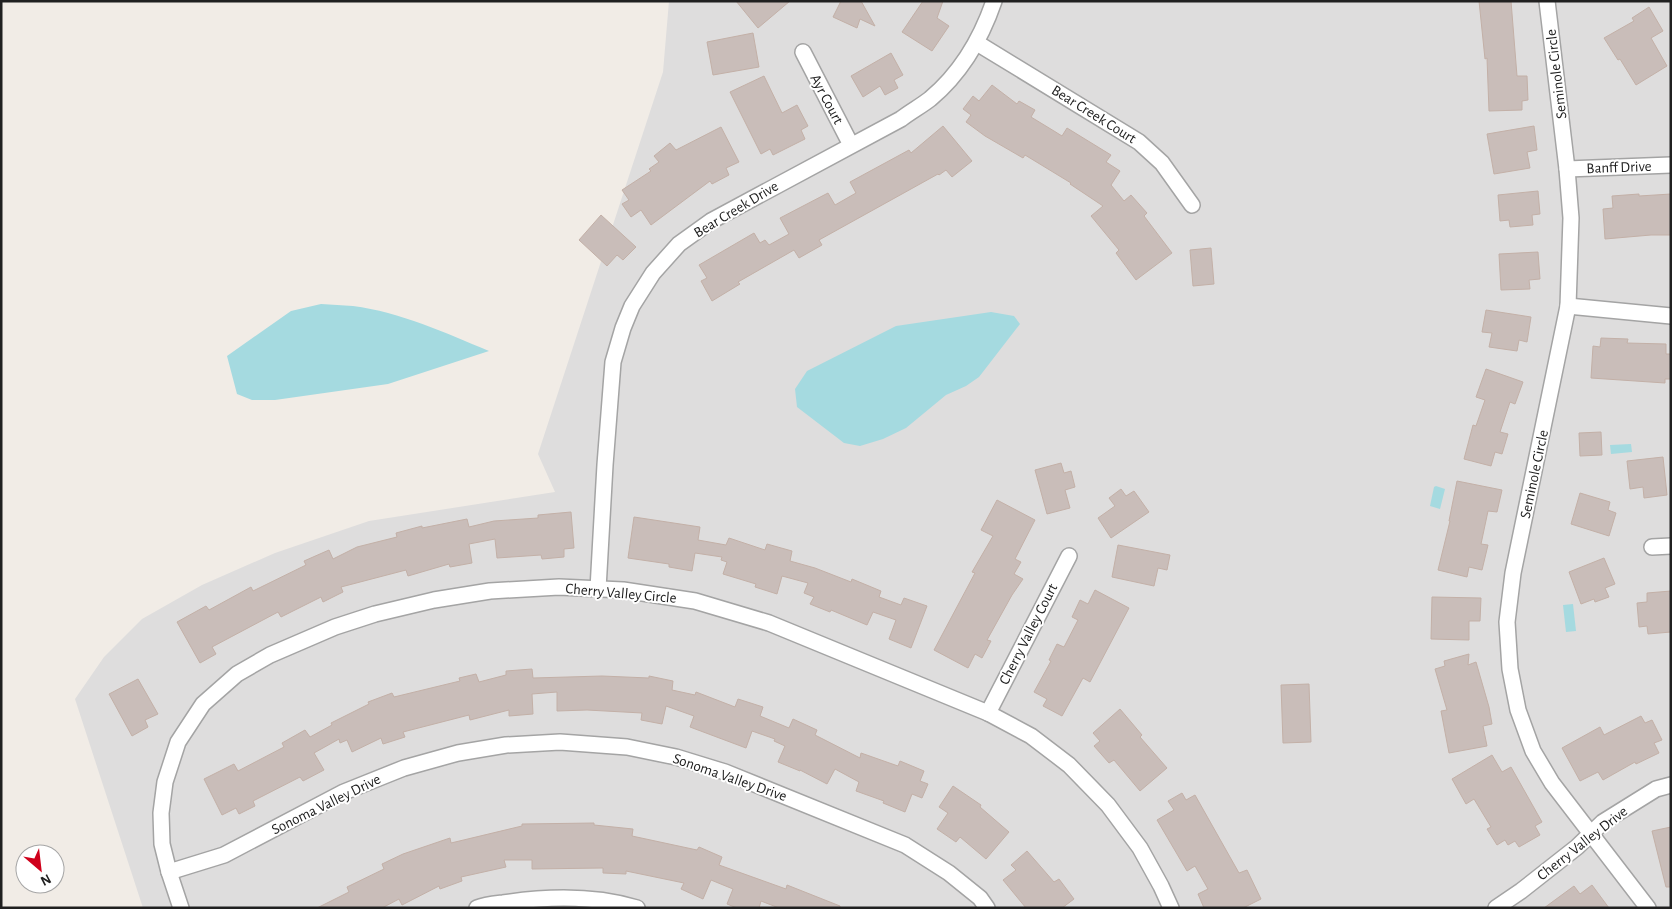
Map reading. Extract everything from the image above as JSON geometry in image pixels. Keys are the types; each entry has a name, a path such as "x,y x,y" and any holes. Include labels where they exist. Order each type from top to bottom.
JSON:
{"street":[{"name":"Bear Creek Drive","path":"598,589 613,362 632,306 653,273 679,244 711,221 901,119 930,98 956,74 977,43 994,1"},
{"name":"Seminole Circle","path":"1547,1 1571,218 1568,306 1513,573 1507,622 1510,669 1518,710 1533,751 1552,784 1648,908"},
{"name":"Bear Creek Court","path":"977,43 1139,142 1162,163 1192,205"},
{"name":"Ayr Court","path":"803,52 852,145"},
{"name":"Banff Drive","path":"1567,169 1671,165"},
{"path":"1568,306 1671,316"},
{"path":"1652,547 1671,546"},
{"name":"Cherry Valley Court","path":"988,713 1069,556"},
{"name":"Cherry Valley Circle","path":"181,908 162,844 161,813 165,782 178,742 203,704 237,674 270,655 335,627 375,614 434,600 490,591 559,587 623,590 695,601 769,623 988,713 1031,736 1069,765 1108,805 1140,848 1171,908"},
{"name":"Sonoma Valley Drive","path":"169,872 224,855 344,792 404,768 468,751 506,745 560,742 627,747 676,757 725,772 905,845 949,873 980,898 987,908"},
{"name":"Cherry Valley Drive","path":"1496,908 1521,891 1603,822 1656,789 1671,784"},
{"path":"477,908 528,899 575,897 637,908"}],"shaded area":[{"path":"669,1 1671,1 1671,908 143,908 75,699 104,657 142,619 202,585 275,553 369,521 555,492 538,454 663,72"}],"water":[{"path":"321,304 353,306 388,313 422,324 489,351 388,384 275,400 252,400 237,394 227,356 291,311"},
{"path":"991,312 1014,316 1020,324 979,377 966,386 946,395 906,428 883,439 860,446 844,443 797,407 795,389 807,371 896,326"},
{"path":"1631,444 1632,452 1611,454 1610,445"},
{"path":"1434,487 1445,489 1440,509 1430,506"},
{"path":"1573,604 1576,631 1566,632 1563,605"}],"building":[{"path":"736,1 790,1 758,28"},
{"path":"841,1 861,1 875,26 860,19 857,28 833,17"},
{"path":"923,1 943,1 937,18 949,26 932,51 902,32"},
{"path":"1479,1 1511,1 1517,76 1527,76 1528,100 1522,101 1522,110 1489,111 1487,58 1485,59"},
{"path":"1649,7 1663,31 1651,38 1667,66 1636,85 1604,38 1634,21 1632,18"},
{"path":"753,33 759,67 713,75 707,42"},
{"path":"891,53 903,75 894,80 898,88 885,95 880,86 863,97 851,76"},
{"path":"764,76 782,113 797,105 808,126 801,130 805,139 773,155 770,149 761,154 730,92"},
{"path":"992,85 1017,104 1019,101 1035,110 1031,117 1062,136 1067,128 1111,155 1106,162 1120,171 1111,185 1124,201 1131,195 1147,213 1144,216 1172,253 1136,280 1116,253 1119,250 1091,216 1103,206 1071,183 1025,155 1023,158 985,136 966,122 971,115 963,109 973,96 979,101"},
{"path":"943,126 972,161 952,177 946,170 938,174 819,240 822,245 799,258 794,250 738,282 740,284 712,301 701,281 707,278 699,265 754,233 760,243 765,240 769,245 789,234 780,218 828,193 835,205 856,193 850,182 909,150 911,153"},
{"path":"1534,126 1537,150 1527,152 1530,168 1494,174 1487,134"},
{"path":"721,127 739,162 726,168 729,175 712,184 710,181 651,225 641,210 631,217 622,204 629,200 622,190 651,171 649,169 659,162 654,156 670,143 676,150"},
{"path":"1538,191 1540,214 1532,215 1533,225 1510,227 1509,220 1500,221 1498,195"},
{"path":"1639,194 1639,196 1671,194 1671,235 1605,239 1603,209 1613,208 1612,196"},
{"path":"601,215 636,247 623,260 617,255 607,266 579,240"},
{"path":"1211,248 1214,284 1193,286 1190,250"},
{"path":"1538,252 1540,279 1529,280 1530,289 1501,290 1499,254"},
{"path":"1486,310 1531,317 1527,342 1519,340 1517,351 1489,347 1492,333 1482,332"},
{"path":"1601,338 1628,339 1627,343 1666,344 1666,354 1671,354 1671,379 1665,379 1665,383 1591,378 1593,346 1600,347"},
{"path":"1486,369 1523,382 1515,404 1510,402 1500,432 1508,434 1502,454 1495,452 1491,466 1464,459 1473,425 1476,426 1485,400 1476,397"},
{"path":"1601,432 1602,455 1580,456 1579,433"},
{"path":"1663,457 1667,495 1644,498 1643,487 1630,489 1627,461"},
{"path":"1061,463 1064,473 1071,471 1075,487 1065,490 1070,508 1047,514 1035,470"},
{"path":"1457,481 1502,490 1497,512 1488,511 1481,544 1488,545 1482,570 1469,567 1467,577 1438,570 1450,521"},
{"path":"1121,489 1126,496 1134,491 1149,512 1111,538 1098,518 1115,506 1109,498"},
{"path":"1580,493 1610,502 1608,510 1616,513 1609,536 1571,524"},
{"path":"997,500 1035,520 1015,559 1021,562 1014,574 1023,579 987,640 991,641 982,658 975,654 968,668 934,650 975,573 972,572 993,536 981,530"},
{"path":"571,512 574,548 564,549 564,557 542,559 541,555 497,558 495,539 469,544 472,563 450,567 449,564 408,576 406,570 341,587 343,592 323,602 321,597 281,617 278,612 212,647 216,654 200,663 177,622 206,606 209,610 251,587 253,591 306,565 304,561 329,550 333,559 357,547 397,537 396,533 422,526 422,528 467,519 469,527 494,521 538,518 538,515"},
{"path":"634,517 700,527 698,540 726,545 729,538 765,550 767,544 792,551 790,561 815,568 851,582 852,579 881,591 879,597 901,605 904,598 927,606 911,648 889,639 896,620 873,612 867,625 831,610 830,612 810,604 814,597 804,593 808,583 782,576 777,594 755,587 756,584 723,574 727,562 721,560 722,557 695,553 692,571 669,567 669,564 628,558"},
{"path":"1118,545 1170,555 1167,570 1158,568 1154,586 1112,577"},
{"path":"1604,558 1615,584 1605,588 1609,597 1595,602 1594,599 1581,604 1569,572"},
{"path":"1095,590 1129,608 1090,682 1083,678 1062,716 1043,706 1047,699 1034,692 1051,661 1049,660 1057,644 1064,647 1078,620 1072,617 1080,600 1088,604"},
{"path":"1671,591 1671,632 1648,634 1647,626 1639,627 1637,603 1647,602 1647,593"},
{"path":"1432,597 1481,598 1480,621 1469,621 1469,640 1431,639"},
{"path":"1469,654 1468,665 1476,662 1492,724 1483,726 1487,746 1449,753 1441,711 1447,710 1435,669 1445,666 1444,661"},
{"path":"532,669 533,678 602,676 649,678 649,676 673,681 672,690 695,695 696,692 735,707 738,699 763,707 760,716 789,728 793,719 817,730 815,735 860,758 861,753 898,766 900,761 924,771 920,781 928,784 922,798 912,794 905,812 883,803 884,801 856,791 859,782 835,769 827,784 800,770 778,762 785,746 774,741 775,739 752,731 746,748 690,727 694,716 666,706 662,724 641,720 642,713 587,710 557,711 557,692 532,694 533,714 509,716 509,710 470,720 469,715 403,732 405,737 383,744 381,738 352,752 347,740 340,743 339,739 314,753 324,770 303,781 300,777 253,801 255,806 239,814 236,808 222,815 204,779 234,764 238,771 284,747 282,743 305,730 310,737 332,725 331,723 369,704 368,702 392,693 394,697 460,681 459,678 476,674 479,682 506,675 506,671"},
{"path":"138,679 158,714 145,720 148,727 132,736 109,694"},
{"path":"1309,684 1311,742 1283,743 1281,685"},
{"path":"1120,709 1142,735 1140,737 1167,768 1140,791 1114,760 1109,763 1094,746 1100,741 1093,733"},
{"path":"1641,716 1645,723 1652,720 1662,740 1654,743 1659,753 1636,764 1635,762 1603,780 1598,772 1580,781 1562,748 1600,727 1604,735"},
{"path":"1492,755 1502,772 1511,767 1542,822 1535,826 1540,835 1519,847 1515,841 1508,845 1505,840 1497,845 1487,829 1491,827 1474,799 1466,804 1452,779"},
{"path":"953,786 981,805 980,807 1009,832 986,859 960,837 956,842 937,829 948,813 939,807"},
{"path":"1182,793 1186,800 1195,795 1239,873 1247,870 1261,899 1243,908 1204,908 1198,894 1208,889 1195,866 1187,871 1157,820 1174,810 1168,801"},
{"path":"594,823 594,825 633,829 632,836 697,850 699,847 722,857 719,865 786,889 787,885 840,906 840,908 779,908 761,901 759,908 737,908 727,904 733,889 711,880 703,899 681,889 684,883 626,871 626,874 603,873 603,868 532,869 532,860 504,860 506,867 461,877 462,881 440,889 439,886 402,905 399,899 382,908 317,908 349,892 347,887 384,869 382,864 403,854 450,838 451,843 522,826 522,824"},
{"path":"1671,827 1671,887 1666,887 1652,831"},
{"path":"1027,851 1054,882 1059,879 1074,899 1062,908 1026,908 1003,880 1016,870 1011,865"},
{"path":"1592,885 1609,908 1544,908 1574,886 1580,894"}]}
